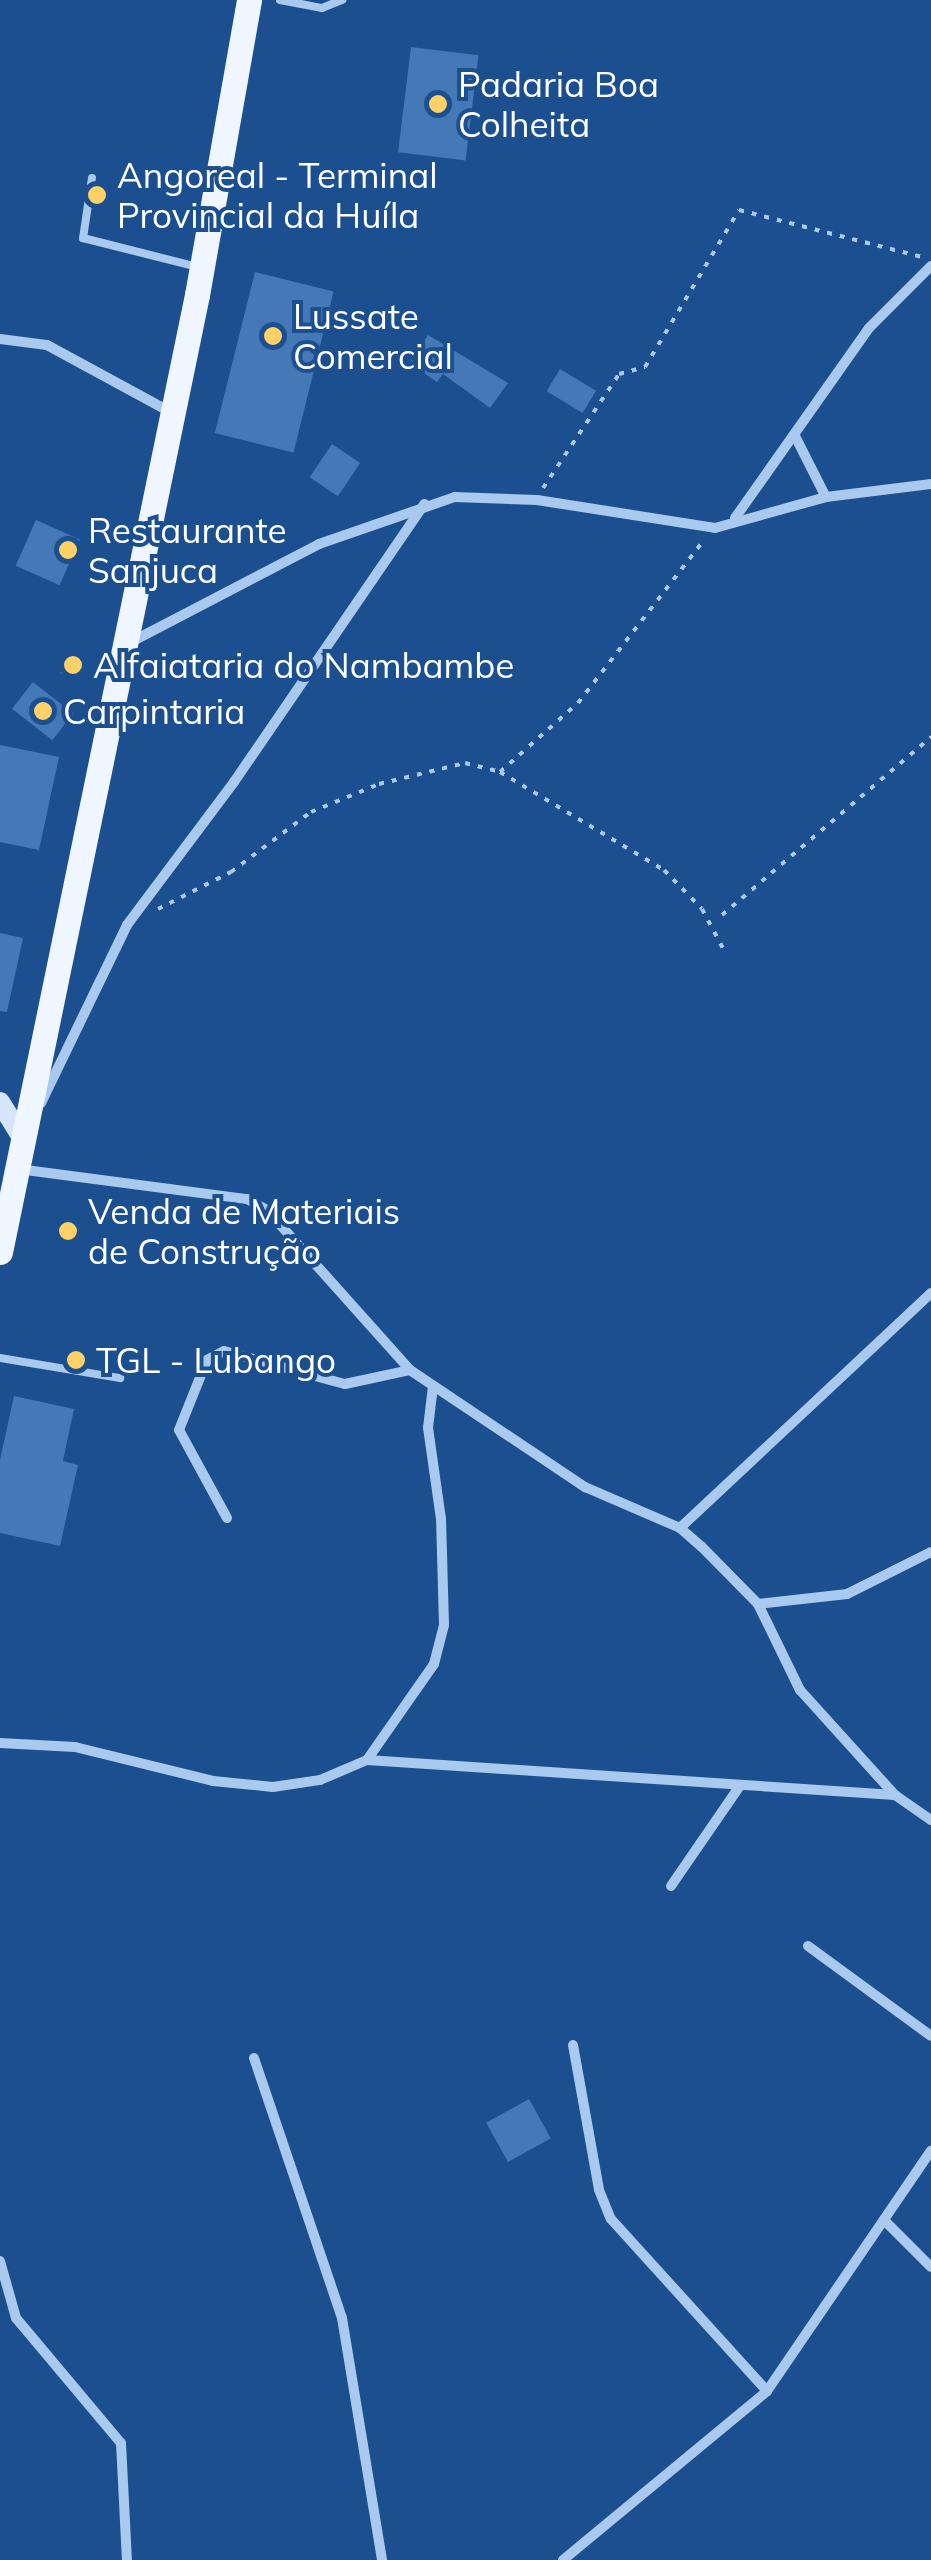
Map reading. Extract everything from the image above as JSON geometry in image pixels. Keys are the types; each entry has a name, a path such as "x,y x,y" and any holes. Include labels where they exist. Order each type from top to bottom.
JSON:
{"main road":[{"path":"0,1252 17,1168 12,1133 125,644 202,268 249,0"}],"street":[{"path":"735,518 869,328 929,262"},
{"path":"0,339 47,345 172,414"},
{"path":"795,436 826,498"},
{"path":"125,644 223,599 319,544 425,503 456,497 537,500 715,528 735,518 826,498 931,484"},
{"path":"12,1133 126,925 234,782 425,503"},
{"path":"0,1102 12,1133"},
{"path":"17,1168 246,1199 283,1223 343,1301 410,1370 584,1487 680,1528 758,1604 800,1690 895,1795 931,1820"},
{"path":"680,1528 931,1293"},
{"path":"227,1518 178,1430 207,1360 224,1351 345,1384 410,1370"},
{"path":"367,1760 434,1664 444,1625 441,1519 428,1428 433,1386"},
{"path":"758,1604 847,1594 931,1552"},
{"path":"0,1744 75,1747 214,1781 273,1786 320,1780 367,1760 895,1795"},
{"path":"671,1886 739,1787"},
{"path":"808,1946 931,2036"},
{"path":"572,2046 598,2190 611,2219 767,2390"},
{"path":"254,2058 342,2318 382,2560"},
{"path":"563,2560 767,2390 931,2151"},
{"path":"885,2221 931,2267"},
{"path":"0,2261 16,2318 121,2442 127,2560"}],"lane":[{"path":"280,0 322,8 342,0"},
{"path":"92,178 83,238 202,268"},
{"path":"0,1358 120,1378"}],"path":[{"path":"540,492 619,374 644,367 739,210 929,262"},
{"path":"500,772 578,702 715,528"},
{"path":"722,915 931,737"},
{"path":"126,925 231,872 310,812 344,798 465,763 500,772 664,870 702,909 726,954"}],"building":[{"name":"Padaria Boa Colheita","path":"411,47 478,55 466,160 398,152"},
{"path":"255,272 334,292 293,453 215,433"},
{"path":"428,335 508,383 490,408 443,374 437,382 409,363"},
{"path":"560,369 596,391 583,413 547,391"},
{"path":"332,444 360,463 338,496 310,477"},
{"path":"36,520 80,540 60,585 16,566"},
{"path":"64,655 83,659 79,678 60,674"},
{"name":"Carpintaria","path":"33,682 73,713 52,740 12,709"},
{"path":"0,745 59,757 39,850 0,842"},
{"path":"0,933 23,938 7,1012 0,1011"},
{"path":"14,1396 74,1409 63,1461 78,1465 60,1546 0,1533 0,1460"},
{"path":"529,2099 551,2138 508,2162 486,2123"}],"place":[{"name":"Padaria Boa Colheita","path":"438,104"},
{"name":"Angoreal - Terminal Provincial da Huíla","path":"97,195"},
{"name":"Lussate Comercial","path":"273,336"},
{"name":"Restaurante Sanjuca","path":"68,550"},
{"name":"Alfaiataria do Nambambe","path":"73,665"},
{"name":"Carpintaria","path":"43,711"},
{"name":"Venda de Materiais de Construção","path":"68,1231"},
{"name":"TGL - Lubango","path":"76,1360"}]}
